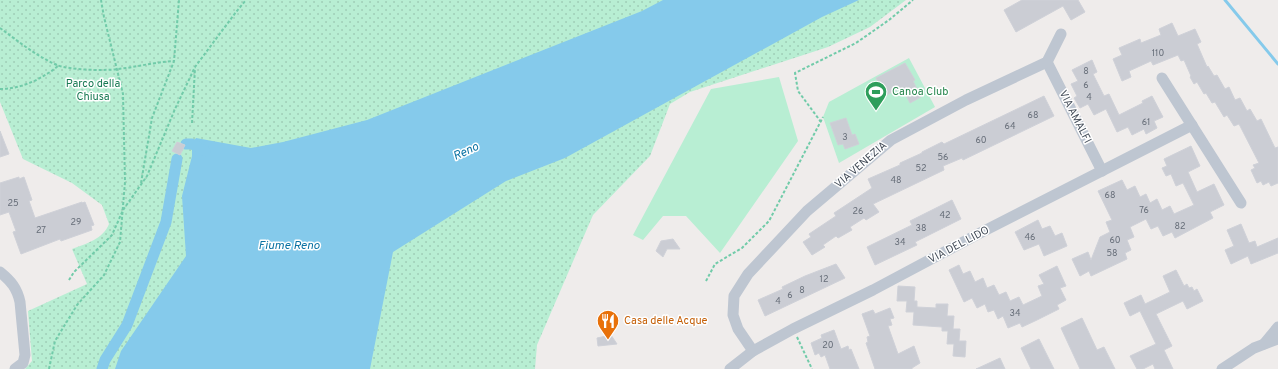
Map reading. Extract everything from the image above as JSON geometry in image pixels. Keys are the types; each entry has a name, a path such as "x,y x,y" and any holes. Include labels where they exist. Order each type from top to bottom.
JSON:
{"street":[{"path":"1047,62 1061,34"},
{"name":"VIA AMALFI","path":"1047,62 1102,172"},
{"name":"VIA VENEZIA","path":"752,351 738,329 733,315 734,296 748,274 807,211 891,140 966,100 1047,62"},
{"path":"1162,78 1241,203"},
{"name":"VIA DEL LIDO","path":"730,369 752,351 793,329 873,290 982,232 1192,125"},
{"path":"0,272 14,285 20,302 25,355 23,363 15,369"},
{"path":"1264,345 1278,327"},
{"path":"1222,369 1254,348 1278,340"}],"path":[{"path":"49,369 55,341 77,305 104,275 120,242 125,182 123,101 101,0"},
{"path":"141,184 152,118 174,61 179,0"},
{"path":"69,280 74,272 112,235 123,210 147,176 175,109 195,67 246,0"},
{"path":"821,122 798,91 795,73 856,43 889,20 913,0"},
{"path":"0,28 30,50 58,66 88,69 117,69 163,61 174,61"},
{"path":"0,89 30,83 48,74 58,66"},
{"path":"192,123 195,67"},
{"path":"706,281 715,264 742,248 769,221 823,117"},
{"path":"793,329 812,369"}],"green space":[{"name":"Parco della Chiusa","path":"0,0 906,0 870,27 828,47 690,92 670,104 650,156 593,215 537,345 535,369 25,369 32,361 28,311 87,284 72,249 88,243 103,234 109,224 102,205 72,183 23,159 0,102"},
{"name":"Canoa Club","path":"909,58 935,107 839,163 823,117 829,102"},
{"path":"779,77 798,141 720,253 686,216 663,216 643,240 633,235 711,89"}],"water":[{"name":"Fiume Reno","path":"663,0 859,0 822,17 565,158 506,181 393,252 370,369 115,369 121,351 186,256 182,196 192,156 192,144 196,138 251,148 283,142 367,120 642,11"}],"building":[{"path":"1022,0 1078,0 1085,12 1071,20 1063,6 1016,32 1004,10"},
{"path":"1172,23 1178,36 1195,29 1201,42 1197,44 1207,67 1208,66 1214,76 1217,75 1225,89 1229,87 1235,100 1240,98 1247,111 1250,109 1257,121 1261,119 1275,148 1278,147 1278,183 1271,186 1269,182 1263,185 1261,181 1257,183 1251,170 1255,168 1253,165 1259,163 1239,124 1234,126 1227,115 1224,117 1215,102 1212,103 1206,93 1204,94 1197,82 1194,84 1184,60 1181,61 1178,55 1153,65 1151,61 1129,71 1131,77 1122,81 1113,59 1122,55 1119,48 1140,39 1141,43 1161,35 1159,29"},
{"path":"1092,60 1097,72 1093,74 1104,96 1109,94 1119,115 1143,103 1142,101 1152,96 1163,117 1154,121 1157,128 1146,134 1144,129 1132,135 1128,127 1117,132 1106,109 1094,115 1088,104 1080,108 1074,98 1077,96 1071,84 1078,81 1072,70"},
{"path":"905,63 915,80 913,81 921,97 910,103 902,87 885,96 876,78"},
{"path":"1044,96 1054,116 963,160 962,158 943,166 944,170 873,204 879,212 866,220 864,218 850,227 852,230 838,238 836,236 823,245 825,247 812,255 803,242 811,237 809,234 836,216 834,213 872,188 868,179 900,165 900,163 942,142 944,144"},
{"path":"846,118 852,135 855,134 859,144 845,149 843,144 838,145 830,123"},
{"path":"0,131 9,154 0,157"},
{"path":"177,142 185,145 180,155 172,151"},
{"path":"1191,146 1200,166 1188,172 1197,192 1214,184 1224,205 1210,212 1213,218 1175,238 1172,232 1163,236 1158,226 1151,229 1146,219 1130,227 1134,237 1127,240 1131,250 1125,253 1127,259 1091,276 1089,271 1080,276 1072,259 1088,252 1091,260 1100,237 1110,232 1106,222 1112,220 1098,191 1122,180 1127,190 1135,186 1140,197 1146,194 1150,203 1157,199 1162,210 1170,206 1174,214 1194,205 1183,183 1176,186 1171,174 1166,176 1162,168 1167,166 1164,159"},
{"path":"19,177 19,179 24,177 32,200 29,201 35,218 85,202 94,225 91,226 92,230 61,241 60,239 21,254 13,232 16,231 9,212 0,215 0,183"},
{"path":"952,200 961,219 915,242 917,245 875,265 867,247 912,225 910,221"},
{"path":"1038,220 1042,229 1050,226 1055,236 1062,233 1067,246 1044,256 1039,244 1024,250 1015,232"},
{"path":"1241,224 1249,243 1255,241 1257,247 1278,238 1278,253 1251,264 1248,256 1231,264 1225,250 1234,246 1227,230"},
{"path":"673,239 680,249 667,249 663,257 656,251 661,241"},
{"path":"836,264 845,278 765,316 758,300 783,289 782,287 805,276"},
{"path":"959,265 963,274 970,271 975,282 983,278 987,288 994,285 999,295 1006,292 1010,301 1019,297 1023,305 1042,296 1038,286 1044,284 1039,275 1057,266 1066,286 1060,288 1066,300 1057,305 1059,309 1037,320 1022,327 1020,323 1008,328 1003,316 998,319 994,310 988,312 985,304 977,308 972,298 964,302 949,270"},
{"path":"1176,270 1184,286 1187,284 1189,288 1192,287 1194,291 1197,289 1203,301 1187,309 1183,301 1156,314 1172,346 1164,350 1173,369 1155,369 1153,364 1143,369 1137,369 1130,356 1156,344 1140,311 1130,316 1124,303 1141,295 1145,304 1170,292 1163,276"},
{"path":"898,286 915,287 914,301 917,301 917,307 936,308 936,304 948,304 947,316 954,316 953,329 960,329 959,341 966,341 965,357 953,356 954,344 947,344 948,331 942,331 942,327 913,325 914,312 906,312 907,301 897,301"},
{"path":"890,308 894,318 890,319 892,325 888,326 898,354 914,346 920,363 912,369 875,369 866,343 868,342 867,337 870,336 862,314 873,310 875,314"},
{"path":"1082,318 1097,350 1104,347 1115,369 1080,369 1061,328"},
{"path":"834,330 841,349 848,346 849,350 851,349 859,369 830,369 825,355 821,357 819,353 815,355 811,343 822,338 821,335"},
{"name":"Casa delle Acque","path":"611,335 617,344 598,346 597,338"},
{"path":"1039,339 1054,369 1031,369 1021,348"},
{"path":"1000,358 1005,369 976,369"}],"waterway":[{"path":"1225,0 1278,64"},
{"path":"186,144 192,144 205,151"},
{"path":"102,369 105,360 127,325 166,222 177,159"}],"place":[{"name":"Canoa Club","path":"876,112"},
{"name":"Casa delle Acque","path":"608,340"}],"water label":[{"name":"Reno","path":"466,152"}]}
